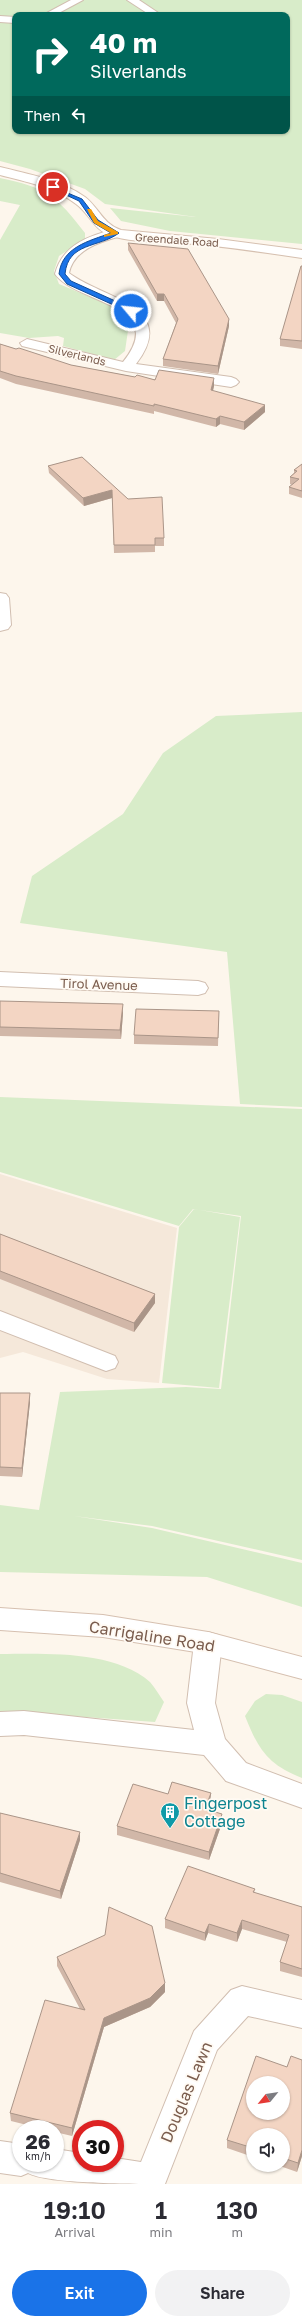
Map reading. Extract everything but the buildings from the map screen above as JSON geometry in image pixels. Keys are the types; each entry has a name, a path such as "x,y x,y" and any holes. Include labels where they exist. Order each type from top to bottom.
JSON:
{"street":[{"name":"Greendale Road","path":"0,171 33,180 80,200 96,222 116,233 147,239 188,239 272,248 302,254"},
{"path":"116,233 82,246 69,255 63,265 62,274 69,283 118,303 138,317 142,324 140,347 126,367"},
{"name":"Silverlands","path":"27,343 126,367 231,382"},
{"path":"0,598 2,625 0,626"},
{"name":"Tirol Avenue","path":"0,979 198,988"},
{"path":"0,1320 106,1362"},
{"name":"Carrigaline Road","path":"0,1619 103,1626 208,1643 302,1668"},
{"path":"208,1643 201,1703 212,1744 236,1772 302,1796"},
{"path":"0,1724 24,1723 212,1744"},
{"name":"Douglas Lawn","path":"149,2182 205,2041 242,2000 302,2014"},
{"path":"0,2157 12,2159"},
{"path":"64,2167 149,2182"}],"lane":[{"path":"54,12 78,0"},
{"path":"132,0 152,12"},
{"path":"0,19 12,20"}],"shaded area":[{"path":"0,1174 177,1228 159,1383 107,1379 23,1352 0,1358"}],"green space":[{"path":"0,0 302,0 302,244 170,231 121,221 110,208 196,217 105,204 85,189 30,169 0,161"},
{"path":"0,178 28,185 49,195 66,210 85,233 85,239 59,256 54,271 59,284 114,307 130,317 125,351 114,360 63,346 64,338 58,336 29,338 0,333 0,240 20,205 0,201"},
{"path":"302,712 302,1107 240,1104 227,952 20,923 32,876 123,814 163,753 216,716"},
{"path":"0,1097 302,1109 302,1560 152,1526 74,1516 152,1528 302,1563 302,1607 207,1577 0,1572 0,1505 39,1510 60,1392 186,1387 221,1389 241,1216 193,1209 179,1226 0,1172"},
{"path":"194,1209 240,1217 219,1388 162,1383 179,1227"},
{"path":"0,1654 58,1654 98,1659 117,1664 135,1672 150,1682 164,1702 155,1722 0,1711"},
{"path":"266,1694 282,1695 302,1702 302,1778 290,1773 272,1761 260,1747 250,1728 245,1716 255,1701"}],"slow traffic":[{"path":"89,210 96,222 116,233 106,236"}],"place":[{"name":"Fingerpost Cottage","path":"170,1829"}],"route":[{"path":"53,187 80,200 87,207 96,222 116,233 82,246 69,255 63,265 62,274 69,283 118,303 131,311"}]}
